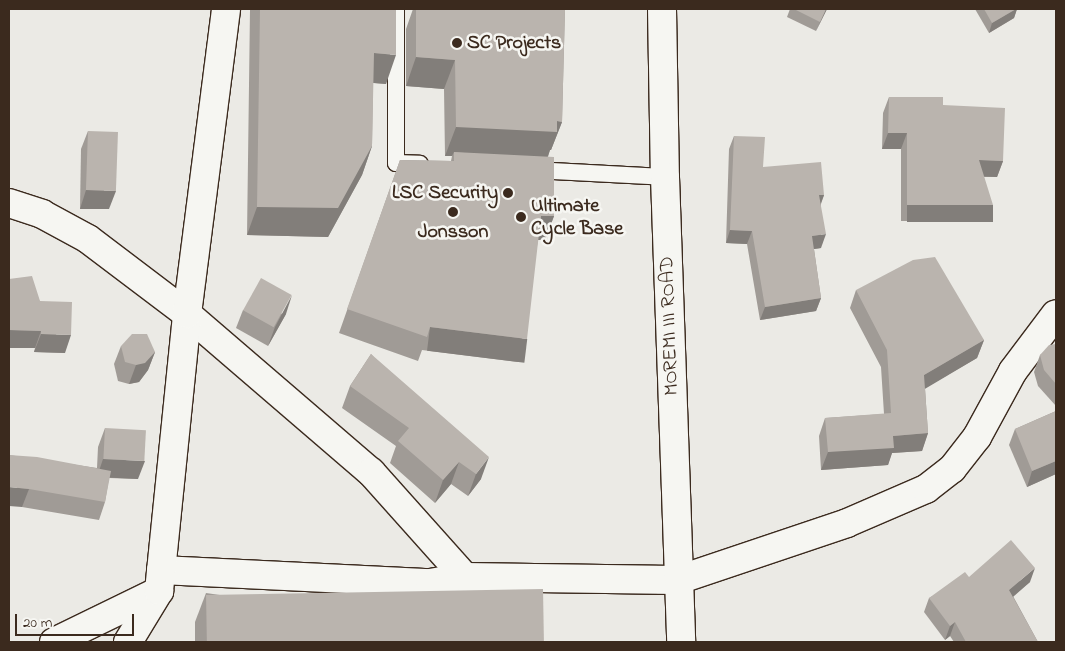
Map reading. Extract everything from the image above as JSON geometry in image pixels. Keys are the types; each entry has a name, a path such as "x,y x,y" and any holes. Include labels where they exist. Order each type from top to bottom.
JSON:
{"street":[{"path":"128,642 160,580 187,314 226,9"},
{"name":"MOREMI III ROAD","path":"662,9 665,176 681,642"},
{"path":"9,203 42,214 88,239 187,314 371,472 465,577"},
{"path":"54,642 160,580 430,582 465,577 678,580 847,523 926,489 952,469 977,437 1014,371 1056,314"}],"lane":[{"path":"396,9 396,163 436,165"},
{"path":"516,169 665,176"}],"building":[{"path":"260,9 396,9 396,55 374,53 372,146 338,208 257,207"},
{"path":"416,9 565,9 562,122 557,121 557,132 456,127 455,60 416,57"},
{"path":"794,9 826,9 820,22"},
{"path":"984,9 1016,9 992,23"},
{"path":"889,97 943,97 943,105 1005,108 1003,161 979,160 993,205 907,205 907,133 888,133"},
{"path":"88,131 118,132 116,191 86,190"},
{"path":"734,136 765,137 763,167 821,162 824,195 819,195 826,234 812,236 821,298 765,307 752,231 730,230"},
{"path":"454,152 554,157 554,216 541,216 527,339 430,327 427,337 347,309 400,160 454,161"},
{"path":"935,257 984,340 924,375 928,433 893,436 894,448 828,452 825,418 891,413 887,350 856,290 913,260"},
{"path":"32,276 40,301 72,302 71,335 41,334 41,331 9,330 9,279"},
{"path":"261,278 292,295 274,327 243,310"},
{"path":"132,334 147,334 155,352 145,363 136,365 125,362 121,346"},
{"path":"1056,344 1056,384 1044,370 1040,355 1049,345"},
{"path":"371,354 489,457 476,474 459,462 443,480 398,441 409,428 350,386"},
{"path":"1056,411 1056,461 1032,471 1015,429"},
{"path":"105,428 146,430 144,461 103,459"},
{"path":"9,455 37,457 111,471 105,502 9,487"},
{"path":"1011,540 1035,568 1009,590 1038,642 966,642 955,622 950,626 929,598 965,572 969,577"},
{"path":"543,589 544,642 207,642 206,595"}],"place":[{"name":"SC Projects","path":"457,43"},
{"name":"LSC Security","path":"508,193"},
{"name":"Jonsson","path":"453,212"},
{"name":"Ultimate Cycle Base","path":"521,217"}]}
